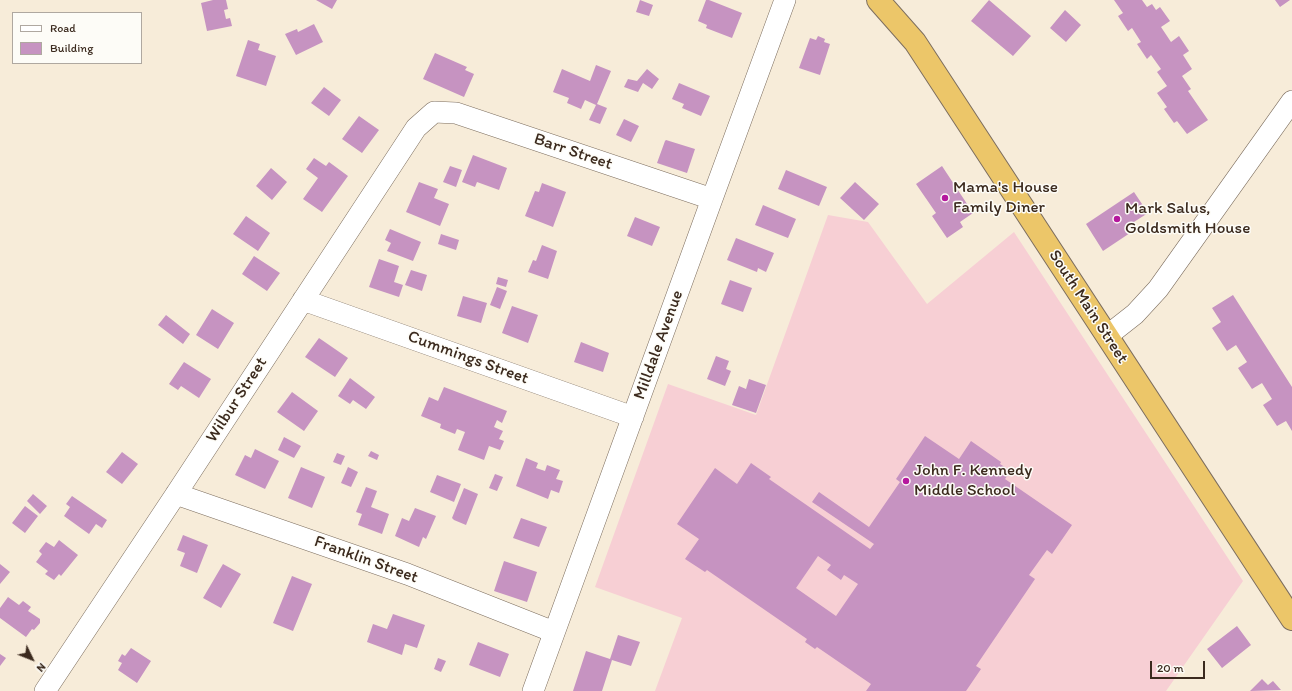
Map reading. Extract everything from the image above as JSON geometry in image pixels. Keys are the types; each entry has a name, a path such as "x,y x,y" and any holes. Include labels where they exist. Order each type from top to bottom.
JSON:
{"highway":[{"name":"South Main Street","path":"878,0 915,42 1292,619"}],"street":[{"name":"Milldale Avenue","path":"533,691 785,0"},
{"path":"1107,336 1135,314 1158,289 1292,100"},
{"name":"Barr Street","path":"434,112 456,113 712,199"},
{"name":"Wilbur Street","path":"45,691 416,128 434,112"},
{"name":"Cummings Street","path":"303,300 633,417"},
{"name":"Franklin Street","path":"176,494 407,574 554,632"}],"shaded area":[{"name":"John F. Kennedy Middle School","path":"828,215 868,222 927,304 1014,232 1243,581 1166,691 655,691 682,618 595,587 668,384 756,415"}],"building":[{"path":"213,0 226,0 228,9 224,10 226,19 230,18 232,26 207,31 201,3"},
{"path":"316,0 337,0 332,9"},
{"path":"640,0 653,5 649,16 636,12"},
{"path":"706,0 742,13 732,38 706,28 707,25 698,21"},
{"path":"989,0 1031,36 1013,56 971,21"},
{"path":"1114,0 1142,0 1147,7 1152,4 1156,10 1160,7 1170,21 1161,27 1171,42 1179,36 1189,51 1183,55 1192,69 1182,76 1191,89 1188,91 1208,120 1187,134 1177,121 1174,123 1164,109 1167,107 1157,93 1167,86 1157,72 1161,69 1151,55 1147,59 1137,44 1141,42 1132,28 1128,31 1118,16 1123,13"},
{"path":"1275,0 1290,0 1280,7"},
{"path":"1065,10 1081,25 1066,42 1050,28"},
{"path":"314,24 323,42 296,55 285,34 297,29 298,32"},
{"path":"818,36 825,39 824,42 830,44 820,75 799,68 810,38 816,40"},
{"path":"248,40 260,44 258,50 276,56 266,86 236,76"},
{"path":"435,53 467,67 465,70 474,74 464,97 423,79"},
{"path":"596,65 611,71 597,104 607,108 600,124 589,120 596,105 585,100 581,109 567,103 569,98 553,92 562,69 590,81"},
{"path":"647,69 659,79 652,89 643,83 638,92 624,87 628,79 637,81"},
{"path":"679,83 710,96 701,116 682,108 684,104 672,99"},
{"path":"324,87 341,100 329,116 311,103"},
{"path":"359,116 379,130 362,153 342,139"},
{"path":"624,119 639,126 631,142 616,135"},
{"path":"666,140 695,149 687,173 657,163"},
{"path":"473,155 507,168 499,190 477,182 475,187 462,182"},
{"path":"314,158 326,166 329,162 348,176 322,212 303,199 318,178 306,169"},
{"path":"450,166 462,170 456,187 443,182"},
{"name":"Mama's House Family Diner","path":"942,166 973,213 960,222 963,227 947,238 932,216 936,213 916,184"},
{"path":"271,168 287,182 272,200 256,186"},
{"path":"786,170 827,187 819,206 778,189"},
{"path":"419,182 438,189 434,198 449,204 440,226 406,212"},
{"path":"855,182 879,204 864,220 840,198"},
{"path":"542,183 566,192 553,227 525,216 535,191 539,192"},
{"name":"Mark Salus, Goldsmith House","path":"1134,192 1148,213 1126,227 1130,233 1103,251 1086,224"},
{"path":"763,205 796,219 788,238 755,225"},
{"path":"246,216 270,233 258,251 233,234"},
{"path":"635,217 660,227 652,246 627,236"},
{"path":"390,229 421,242 413,261 387,251 391,243 385,240"},
{"path":"441,234 459,240 456,250 438,244"},
{"path":"736,238 774,253 766,272 758,268 757,272 727,260"},
{"path":"542,245 557,251 548,279 528,272 533,260 536,261"},
{"path":"254,256 280,273 267,291 242,274"},
{"path":"379,259 399,266 394,282 403,285 399,297 369,287"},
{"path":"411,270 427,275 422,291 405,285"},
{"path":"498,277 508,280 506,287 496,284"},
{"path":"730,280 752,288 743,312 721,304"},
{"path":"497,287 507,291 500,309 490,305"},
{"path":"1233,295 1292,387 1292,431 1286,421 1277,426 1263,405 1272,399 1262,383 1252,389 1238,368 1247,362 1236,345 1227,351 1212,328 1221,322 1212,308"},
{"path":"463,296 487,303 481,323 457,316"},
{"path":"512,306 538,315 528,343 502,333"},
{"path":"212,309 234,323 218,349 196,335"},
{"path":"166,315 190,334 183,344 158,325"},
{"path":"319,338 348,358 335,377 305,357"},
{"path":"581,342 609,353 603,372 574,362"},
{"path":"716,356 729,361 726,369 731,371 725,386 707,379"},
{"path":"184,362 211,379 199,398 181,386 178,390 169,384"},
{"path":"350,378 375,397 366,409 353,400 350,404 338,396"},
{"path":"749,379 766,385 756,413 732,405 739,386 746,389"},
{"path":"444,387 507,411 502,423 497,420 494,427 503,431 499,439 504,441 500,450 489,446 484,460 458,450 465,432 457,429 455,434 440,428 441,424 421,416 429,397 438,401"},
{"path":"292,392 318,411 304,431 277,412"},
{"path":"925,436 959,459 971,441 1011,471 1005,479 1072,525 1052,554 1047,550 1029,575 1035,579 976,666 981,669 966,691 866,691 871,684 817,647 815,649 805,642 807,639 707,570 705,572 685,559 699,539 677,524 715,468 737,484 751,463 771,477 769,479 870,549 874,544 812,502 819,492 869,527 900,482 896,479","holes":["818,556 831,565 827,570 841,580 844,575 858,584 836,616 796,588"]},
{"path":"284,437 301,446 294,458 278,450"},
{"path":"255,449 279,461 265,489 235,475 245,455 251,458"},
{"path":"371,451 379,455 377,460 368,456"},
{"path":"122,452 138,464 122,484 106,472"},
{"path":"337,453 345,456 341,465 333,462"},
{"path":"526,458 538,463 536,468 545,471 547,465 560,470 556,479 563,481 559,493 551,490 548,499 516,486"},
{"path":"301,467 325,477 312,508 288,498"},
{"path":"348,467 358,472 351,487 341,483"},
{"path":"495,474 503,477 497,491 489,488"},
{"path":"437,475 461,484 454,502 430,492"},
{"path":"366,487 377,491 371,507 389,514 382,534 358,525 362,514 356,512"},
{"path":"464,488 478,494 466,525 452,518"},
{"path":"33,494 47,506 40,514 27,501"},
{"path":"72,496 107,520 102,528 96,524 89,534 64,516 70,507 66,504"},
{"path":"25,506 38,516 25,533 12,523"},
{"path":"415,508 436,516 426,539 423,537 419,547 395,536 402,518 409,521"},
{"path":"521,518 547,527 539,547 513,538"},
{"path":"183,535 208,545 197,573 180,566 185,553 177,550"},
{"path":"59,540 78,555 61,576 59,574 54,580 45,574 48,571 36,562 42,554 39,551 46,542 54,547"},
{"path":"504,561 537,572 527,602 494,591"},
{"path":"0,564 10,572 0,584"},
{"path":"223,564 241,574 221,608 203,598"},
{"path":"292,576 312,584 293,631 273,623"},
{"path":"8,597 19,605 23,601 31,607 28,611 40,619 40,623 34,630 32,629 26,637 0,618 0,608"},
{"path":"393,614 425,625 417,648 405,644 402,655 367,642 373,624 387,629"},
{"path":"1237,626 1251,645 1222,668 1207,649"},
{"path":"618,635 640,642 631,666 612,660 602,691 573,691 586,651 610,659"},
{"path":"478,642 509,654 500,677 469,665"},
{"path":"131,648 151,661 137,683 118,670 122,663 118,661 122,654 125,656"},
{"path":"0,654 6,658 0,666"},
{"path":"438,658 446,661 441,672 434,669"},
{"path":"1262,679 1268,685 1273,681 1281,690 1250,691"}],"place":[{"name":"Mama's House Family Diner","path":"945,198"},
{"name":"Mark Salus, Goldsmith House","path":"1117,219"},
{"name":"John F. Kennedy Middle School","path":"906,481"}]}
